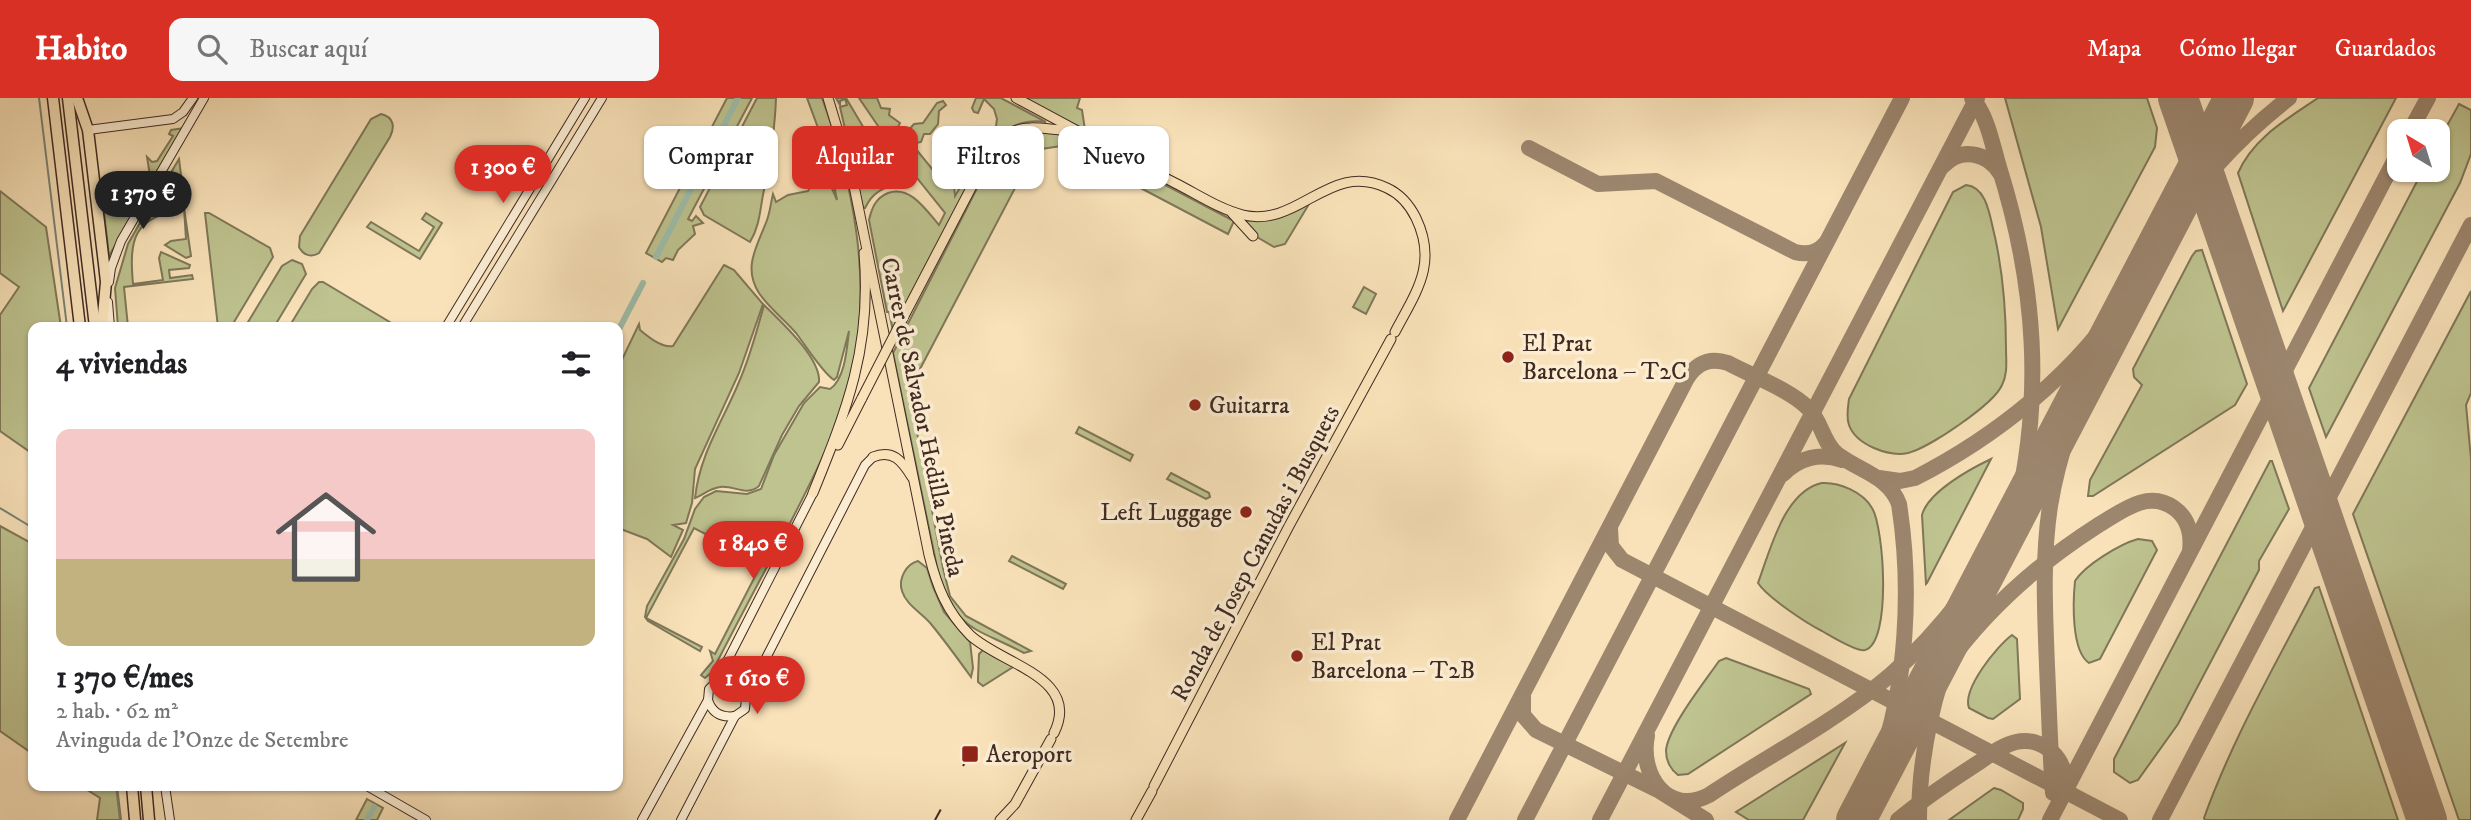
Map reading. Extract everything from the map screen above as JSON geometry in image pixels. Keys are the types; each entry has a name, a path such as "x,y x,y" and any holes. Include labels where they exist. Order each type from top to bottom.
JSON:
{"highway":[{"path":"53,98 78,322"},
{"path":"68,98 93,322"},
{"path":"78,98 88,130 106,282 102,322"},
{"path":"106,282 111,268"},
{"path":"132,791 135,820"},
{"path":"146,791 149,820"}],"main road":[{"name":"Carrer de Salvador Hedilla Pineda","path":"828,98 839,129 860,213 929,555 944,601 957,621 973,638 1050,687 1061,713 1052,736 1015,804 1000,820"},
{"name":"Ronda de Josep Canudas i Busquets","path":"1016,98 1066,126"},
{"path":"813,493 982,167 997,145 1015,131 1030,127 1058,129"},
{"name":"Ronda de Josep Canudas i Busquets","path":"1136,820 1289,526 1420,287 1426,262 1418,221 1410,208 1395,192 1377,184 1359,181 1334,185 1292,209 1274,216 1253,217 1228,209 1169,179"},
{"path":"1228,209 1253,236"},
{"path":"813,493 848,405 860,361 865,293 860,213"},
{"path":"873,457 885,454 898,458 905,465 916,486"}],"street":[{"path":"88,130 170,120 181,114 193,98"},
{"path":"110,322 108,299 111,268 121,241 204,98"},
{"path":"449,322 585,98"},
{"path":"466,322 602,98"},
{"path":"746,697 862,470 873,457"},
{"path":"642,820 708,700 709,688 717,681 813,493"},
{"path":"681,820 735,716 745,709 745,691 736,682 717,681"},
{"path":"708,700 713,711 718,714 724,717 735,716"},
{"path":"166,791 170,820"},
{"path":"376,791 426,820"}],"green space":[{"path":"727,98 752,98 737,126 712,126"},
{"path":"757,98 776,98 774,126 742,126"},
{"path":"807,98 822,98 832,126 817,126"},
{"path":"836,98 846,98 863,126 844,126 840,107 847,105 845,99 840,101 840,105"},
{"path":"859,98 877,98 881,108 890,109 889,115 900,123 898,126 878,126"},
{"path":"976,98 1001,98 1046,122 1030,122 1016,126 996,126 994,109 984,99 978,113 972,108"},
{"path":"1023,98 1080,98 1077,108 1082,110 1084,126 1077,126"},
{"path":"2005,98 2147,98 2157,128 2155,147 2058,329 2041,227"},
{"path":"2318,98 2396,98 2283,311 2238,173 2252,149 2262,139"},
{"path":"943,101 946,105 939,111 938,124 932,126 930,134 924,134 921,142 918,143 918,126 912,126 923,123 937,103"},
{"path":"2459,104 2471,110 2471,154 2460,183 2326,437 2309,388 2417,182 2450,182 2450,120"},
{"path":"381,114 389,117 392,123 390,137 319,253 305,254 299,247 300,236 371,119"},
{"path":"184,128 151,182 147,157 152,162 157,161 173,136 169,134 171,130"},
{"path":"1044,132 1058,134 1058,146 1044,149"},
{"path":"918,152 932,169 932,189 954,189 955,196 959,189 967,189 893,331 869,220 873,207 884,195 896,191 917,200 939,225 945,213 918,179"},
{"path":"179,159 182,183 180,187 160,191"},
{"path":"1966,185 1979,191 1984,198 1998,251 2005,320 2004,380 1987,403 1930,443 1908,453 1883,451 1866,444 1853,432 1848,419 1849,399 1953,192"},
{"path":"1169,187 1234,221 1228,234 1143,189"},
{"path":"679,189 704,189 688,219 692,221 696,216 703,223 693,226 695,234 678,250 673,260 666,258 662,262 646,253"},
{"path":"709,189 764,189 758,223 750,242 704,215 700,207"},
{"path":"809,189 832,189 837,200 835,189 848,189 860,266 858,335 848,390 833,432 786,531 712,672 705,678 701,675 713,661 710,651 715,654 762,563 694,528 646,618 702,647 700,651 648,621 645,617 647,606 684,539 695,509 704,497 716,491 747,494 761,489 774,455 804,403 820,387 830,389 839,378 849,331 834,380 759,293 752,274 753,256 768,217 773,194 776,202 788,195"},
{"path":"859,189 884,189 872,197 863,208"},
{"path":"977,189 1015,189 909,390 950,596 966,616 1031,651 1024,653 969,625 953,607 945,592 938,572 893,353"},
{"path":"141,190 143,197 109,256 102,194"},
{"path":"0,191 46,227 60,322 28,322 28,451 0,431 0,315 19,287 0,273"},
{"path":"181,203 182,209 153,218 138,233 132,255 133,284 163,280 159,258 161,252 190,265 189,268 169,270 170,278 192,275 193,279 124,287 128,322 118,322 115,288 128,244 145,214 151,209"},
{"path":"1309,204 1285,244 1274,247 1257,237 1245,221 1284,216"},
{"path":"184,208 191,256 186,258 165,245 171,241 186,239"},
{"path":"205,213 270,248 273,257 234,322 217,322"},
{"path":"426,213 442,223 420,259 367,227 371,222 419,251 434,227 422,219"},
{"path":"2202,250 2247,384 2235,405 2093,496 2088,496 2090,480 2142,385 2134,377 2133,369 2192,256 2196,251"},
{"path":"292,260 302,264 306,274 277,322 248,322 282,266"},
{"path":"724,265 734,270 763,304 739,373 695,469 692,503 686,523 673,525 683,530 671,557 647,539 623,530 623,358 639,324 640,330 655,341 673,346"},
{"path":"319,282 323,282 390,322 292,322"},
{"path":"1364,287 1376,294 1366,314 1353,307"},
{"path":"2471,291 2471,393 2466,405 2471,459 2471,820 2459,820 2353,514"},
{"path":"764,305 807,352 818,372 819,382 799,406 782,435 759,486 750,491 716,488 695,498 707,452 743,373"},
{"path":"1079,427 1133,455 1130,461 1076,433"},
{"path":"1991,459 1926,584 1922,515 1926,506 1951,482"},
{"path":"2270,461 2289,509 2259,561 2259,570 2178,724 2138,780 2130,783 2114,772 2114,759"},
{"path":"1171,473 1209,493 1210,497 1206,499 1167,479"},
{"path":"1822,483 1843,486 1863,497 1872,508 1876,519 1882,559 1882,607 1874,643 1865,650 1850,646 1807,622 1778,602 1758,583 1788,510 1809,488"},
{"path":"0,526 28,541 28,751 0,731"},
{"path":"2138,539 2152,541 2157,550 2100,659 2089,663 2083,657 2076,637 2075,581 2104,556"},
{"path":"1012,556 1066,584 1063,589 1009,561"},
{"path":"918,561 927,568 944,612 970,642 973,668 971,677 931,624 904,596 902,577 910,565"},
{"path":"2319,587 2398,820 2205,820 2215,788 2242,730 2315,588"},
{"path":"2012,635 2017,639 2020,699 1993,719 1988,718 1969,708 1968,700 1982,668"},
{"path":"983,650 1013,667 983,686 978,682 978,678 979,654"},
{"path":"1726,658 1809,689 1811,694 1688,774 1678,775 1667,758 1668,742 1697,692 1719,661"},
{"path":"1845,743 1803,820 1749,820 1736,812"},
{"path":"1994,788 2023,803 2018,820 1949,820"},
{"path":"89,791 118,791 121,820 97,820 100,798"},
{"path":"367,799 383,808 377,820 356,820"}],"waterway":[{"path":"39,98 66,322"},
{"path":"656,257 738,98"},
{"path":"623,322 643,283"},
{"path":"0,508 28,525"},
{"path":"117,791 120,820"},
{"path":"367,820 374,807"}],"taxiway":[{"path":"1525,820 1902,98"},
{"path":"1972,98 1989,131 2011,211 2028,299 2032,342 2030,430 2014,519"},
{"path":"1600,820 1977,98"},
{"path":"2163,238 2190,198 2220,162 2289,98"},
{"path":"2417,119 2428,98"},
{"path":"1529,148 1598,184 1656,181 1795,252 1811,252 1825,244"},
{"path":"1943,166 1957,156 1973,154 1988,160 2000,173"},
{"path":"2050,820 2387,175"},
{"path":"2160,820 2471,225"},
{"path":"1879,478 1900,481 1915,478 1975,443 2031,401 2082,353 2104,326 2131,289 2166,228"},
{"path":"2053,793 2045,606 2047,526 2064,446 2077,407 2102,350"},
{"path":"1457,820 1687,378 1695,368 1710,361 1728,363 1800,401 1813,413 1832,449 1881,480 1899,504 1906,602 1901,669 1888,734 1856,820"},
{"path":"1783,474 1810,458 1842,460"},
{"path":"1902,733 1942,671 1986,617 2037,569 2097,526 2134,505 2154,501 2164,503 2179,512 2186,522 2190,533 2190,551"},
{"path":"1610,528 1611,546 1622,560 2120,820"},
{"path":"1647,736 1648,765 1652,778 1660,788 1681,801 1709,795 1833,718 1892,674 1945,619 2005,537"},
{"path":"1952,645 1976,592"},
{"path":"1919,820 1925,749 1941,679"},
{"path":"1523,697 1523,715 1536,730 1658,790 1706,820"},
{"path":"1898,820 1937,790 2006,745 2016,742 2035,742 2052,752 2063,770 2064,792"}],"runway":[{"path":"2178,98 2427,820"},
{"path":"1856,820 2234,98"}],"railway":[{"path":"963,766 966,761"},
{"path":"935,820 941,809"}],"place":[{"name":"El Prat Barcelona – T2C","path":"1508,357"},
{"name":"Guitarra","path":"1195,405"},
{"name":"Left Luggage","path":"1246,512"},
{"name":"El Prat Barcelona – T2B","path":"1297,656"},
{"name":"Aeroport","path":"970,754"}]}
